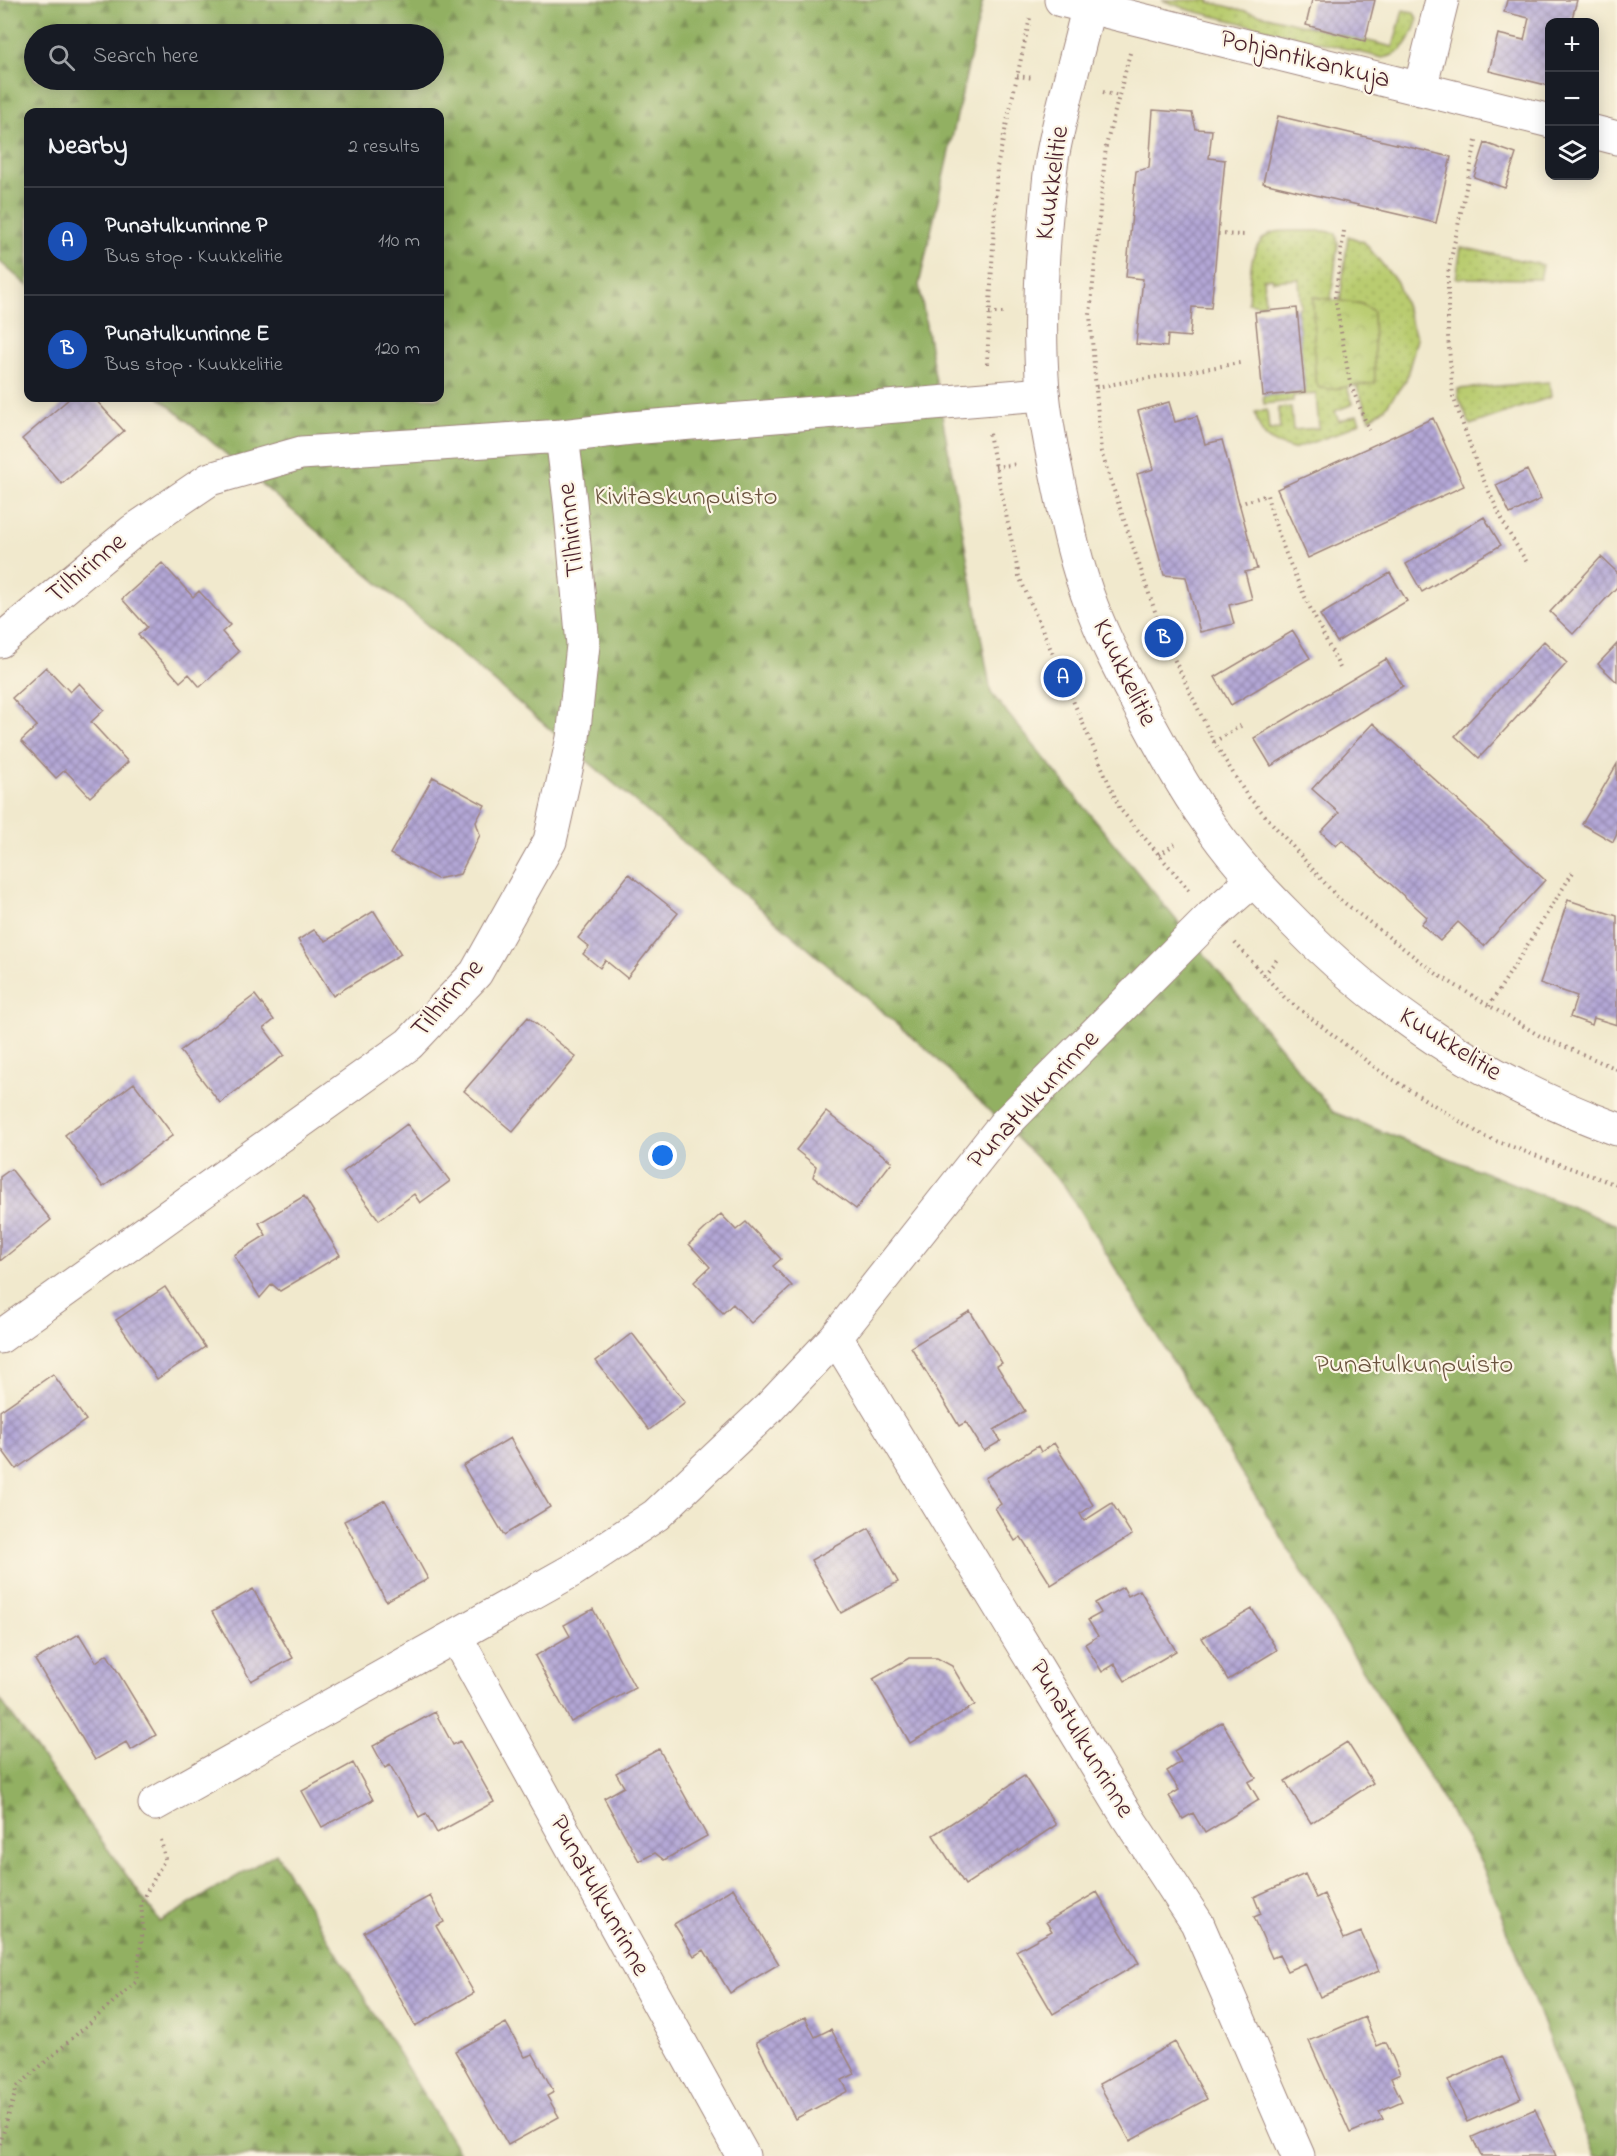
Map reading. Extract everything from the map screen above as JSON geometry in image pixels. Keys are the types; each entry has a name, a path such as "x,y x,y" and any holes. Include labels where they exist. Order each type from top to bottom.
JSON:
{"street":[{"path":"1420,89 1442,0"},
{"name":"Pohjantikankuja","path":"1068,4 1138,19 1545,120"},
{"name":"Kuukkelitie","path":"1068,4 1044,233 1040,313 1043,394 1071,538 1092,608 1128,686 1171,765 1207,822 1252,880 1302,931 1360,984 1421,1031 1517,1087 1617,1130"},
{"path":"1599,133 1617,138"},
{"name":"Tilhirinne","path":"0,641 133,531 210,479 301,453 562,436 1043,394"},
{"name":"Tilhirinne","path":"0,1337 409,1044 476,973 550,841 573,738 583,645 562,436"},
{"name":"Punatulkunrinne","path":"155,1804 573,1570 656,1515 769,1408 836,1337 1003,1126 1211,916 1252,880"},
{"name":"Punatulkunrinne","path":"836,1337 1127,1816 1197,1923 1298,2156"},
{"name":"Punatulkunrinne","path":"456,1637 743,2156"}],"path":[{"path":"985,398 997,166 1068,4"},
{"path":"1138,19 1106,146 1090,315 1101,452 1164,638 1214,741 1246,794 1338,898 1438,975 1540,1036 1617,1069"},
{"path":"1484,105 1448,273 1448,336 1453,396 1478,468 1507,530 1528,564"},
{"path":"1344,231 1335,297 1350,383 1369,430"},
{"path":"1218,234 1246,236"},
{"path":"1096,387 1240,363"},
{"path":"1239,504 1267,495 1274,524 1300,587 1341,670"},
{"path":"1214,741 1244,724"},
{"path":"1489,1006 1575,870"},
{"path":"0,2144 17,2087 136,1982 143,1929 141,1902 165,1859 155,1804"}],"green space":[{"name":"Kivitaskunpuisto","path":"0,0 983,0 919,285 991,693 1333,1112 1617,1225 1617,2156 1594,2156 1481,1862 1064,1185 931,1053 165,402 444,402 444,108 24,108 24,283 0,262"},
{"path":"1162,0 1209,0 1209,2 1393,47 1403,10 1413,12 1418,19 1413,33 1402,49 1383,58 1189,10"},
{"path":"1324,231 1336,233 1338,243 1331,300 1314,297 1332,389 1347,387 1353,404 1335,411 1339,421 1357,415 1360,422 1336,434 1293,449 1266,438 1255,412 1267,410 1269,430 1280,429 1278,408 1291,407 1293,430 1319,428 1316,394 1293,396 1293,401 1264,404 1263,396 1305,392 1297,308 1301,307 1299,279 1273,281 1272,278 1263,279 1265,303 1259,305 1248,303 1251,264 1258,245 1272,233"},
{"path":"1348,236 1364,242 1397,282 1417,339 1406,380 1385,408 1370,419 1356,385 1375,382 1361,304 1340,301"},
{"path":"1461,247 1543,265 1540,279 1456,278"},
{"path":"1313,297 1362,304 1373,311 1375,383 1332,389 1319,388 1315,379"},
{"path":"1549,382 1551,397 1470,425 1458,396 1458,389"},
{"path":"0,1699 160,1922 276,1853 461,2156 0,2156"}],"building":[{"path":"1312,0 1375,0 1365,41 1306,25"},
{"path":"1507,0 1577,0 1572,18 1545,18 1545,85 1489,71 1498,34 1524,40 1529,18 1504,12"},
{"path":"1153,110 1192,113 1196,129 1212,130 1209,158 1225,160 1211,308 1192,307 1190,337 1168,335 1167,347 1136,344 1143,279 1126,277 1136,171 1149,168"},
{"path":"1278,116 1451,157 1436,223 1263,183"},
{"path":"1485,143 1516,154 1505,188 1474,177"},
{"path":"1297,308 1305,392 1263,396 1255,312"},
{"path":"65,402 98,402 124,431 62,484 22,439"},
{"path":"1169,402 1175,422 1197,416 1205,444 1222,440 1257,569 1245,572 1252,599 1229,605 1234,624 1200,632 1186,577 1164,575 1137,474 1154,469 1138,411"},
{"path":"1433,418 1464,486 1308,558 1277,489"},
{"path":"1527,470 1541,499 1510,514 1496,485"},
{"path":"1484,517 1501,545 1422,592 1406,564"},
{"path":"1601,557 1617,572 1617,587 1573,634 1550,612"},
{"path":"162,563 193,597 199,591 230,625 222,632 239,652 200,687 189,674 180,682 138,635 147,627 122,599"},
{"path":"1390,573 1407,601 1337,642 1320,615"},
{"path":"1293,631 1310,658 1231,705 1215,677"},
{"path":"1544,641 1567,663 1479,758 1455,736"},
{"path":"1617,644 1617,682 1598,664"},
{"path":"1386,659 1403,686 1271,766 1254,738"},
{"path":"46,667 70,692 79,683 104,710 91,722 128,762 90,797 65,770 56,778 21,741 37,726 12,698"},
{"path":"1373,723 1545,880 1484,946 1458,922 1440,941 1421,924 1427,917 1342,840 1336,846 1321,832 1339,813 1312,789"},
{"path":"1617,764 1617,834 1613,842 1582,824"},
{"path":"433,777 485,805 476,822 480,835 460,874 437,879 390,854"},
{"path":"629,874 678,913 627,978 605,960 600,968 583,954 589,947 578,938"},
{"path":"1568,900 1617,916 1617,1025 1594,1018 1592,1025 1570,1017 1577,996 1540,983"},
{"path":"374,911 401,954 333,996 298,940 314,930 326,941"},
{"path":"255,995 274,1020 264,1028 284,1055 220,1103 180,1051"},
{"path":"528,1017 576,1057 513,1132 464,1091"},
{"path":"134,1083 173,1135 103,1187 65,1135"},
{"path":"826,1112 892,1162 856,1209 813,1177 816,1166 796,1150"},
{"path":"407,1124 450,1181 420,1203 414,1194 379,1220 343,1172"},
{"path":"11,1169 51,1220 0,1261 0,1177"},
{"path":"304,1196 340,1255 280,1291 272,1284 260,1298 234,1255 266,1235 259,1223"},
{"path":"721,1214 736,1230 746,1222 781,1259 773,1266 792,1286 751,1323 733,1304 723,1313 694,1282 710,1267 689,1244"},
{"path":"165,1287 205,1347 157,1379 116,1320"},
{"path":"970,1311 1002,1363 997,1366 1025,1411 994,1430 1001,1441 984,1451 966,1422 959,1426 911,1347"},
{"path":"632,1333 685,1402 649,1430 596,1361"},
{"path":"53,1374 86,1420 16,1469 0,1447 0,1411"},
{"path":"510,1438 550,1507 504,1535 463,1466"},
{"path":"1054,1443 1093,1505 1080,1514 1084,1521 1112,1503 1132,1535 1051,1585 1021,1537 1015,1541 995,1508 1001,1504 985,1478 1038,1446 1041,1452"},
{"path":"385,1500 428,1579 386,1601 344,1521"},
{"path":"869,1528 898,1582 841,1613 811,1560"},
{"path":"1123,1587 1128,1596 1140,1590 1176,1651 1125,1681 1115,1664 1102,1672 1085,1644 1098,1636 1088,1620 1101,1613 1095,1603"},
{"path":"253,1589 293,1658 251,1681 212,1612"},
{"path":"593,1609 635,1688 571,1722 535,1656 570,1636 564,1625"},
{"path":"1252,1609 1277,1650 1228,1680 1202,1638"},
{"path":"79,1634 96,1662 107,1654 156,1735 131,1750 126,1742 95,1760 35,1660"},
{"path":"909,1658 937,1658 952,1666 975,1705 910,1743 873,1679"},
{"path":"435,1712 453,1745 460,1741 494,1802 437,1833 426,1813 419,1817 390,1765 385,1768 373,1746"},
{"path":"1222,1722 1256,1778 1248,1782 1259,1800 1205,1833 1193,1813 1183,1819 1169,1796 1179,1790 1167,1771 1181,1762 1174,1751"},
{"path":"1347,1742 1373,1783 1311,1823 1285,1781"},
{"path":"659,1749 707,1836 664,1860 655,1853 639,1861 604,1798 624,1787 616,1773"},
{"path":"353,1763 373,1800 322,1827 302,1791"},
{"path":"1024,1776 1056,1825 965,1885 933,1835"},
{"path":"1305,1874 1316,1898 1324,1894 1344,1939 1361,1932 1379,1971 1320,1997 1305,1963 1287,1971 1279,1955 1272,1958 1254,1917 1261,1914 1254,1897"},
{"path":"733,1888 779,1964 730,1993 704,1950 694,1956 674,1924"},
{"path":"1097,1892 1139,1963 1053,2014 1016,1951 1052,1931 1046,1922"},
{"path":"430,1896 444,1922 436,1926 474,1993 415,2026 364,1932"},
{"path":"805,2017 815,2037 831,2029 855,2074 842,2080 848,2091 795,2119 756,2042"},
{"path":"1365,2017 1377,2046 1386,2042 1400,2074 1391,2078 1402,2101 1379,2111 1383,2119 1350,2133 1309,2041"},
{"path":"506,2023 525,2057 533,2054 554,2092 547,2096 559,2117 508,2145 455,2051"},
{"path":"1175,2042 1207,2099 1130,2141 1099,2084"},
{"path":"1502,2056 1521,2098 1467,2122 1448,2080"},
{"path":"1535,2109 1556,2156 1481,2156 1472,2137"}],"place":[{"name":"Punatulkunrinne E","path":"1164,638"},
{"name":"Punatulkunrinne P","path":"1063,678"}],"park label":[{"name":"Punatulkunpuisto","path":"1414,1365"}]}
